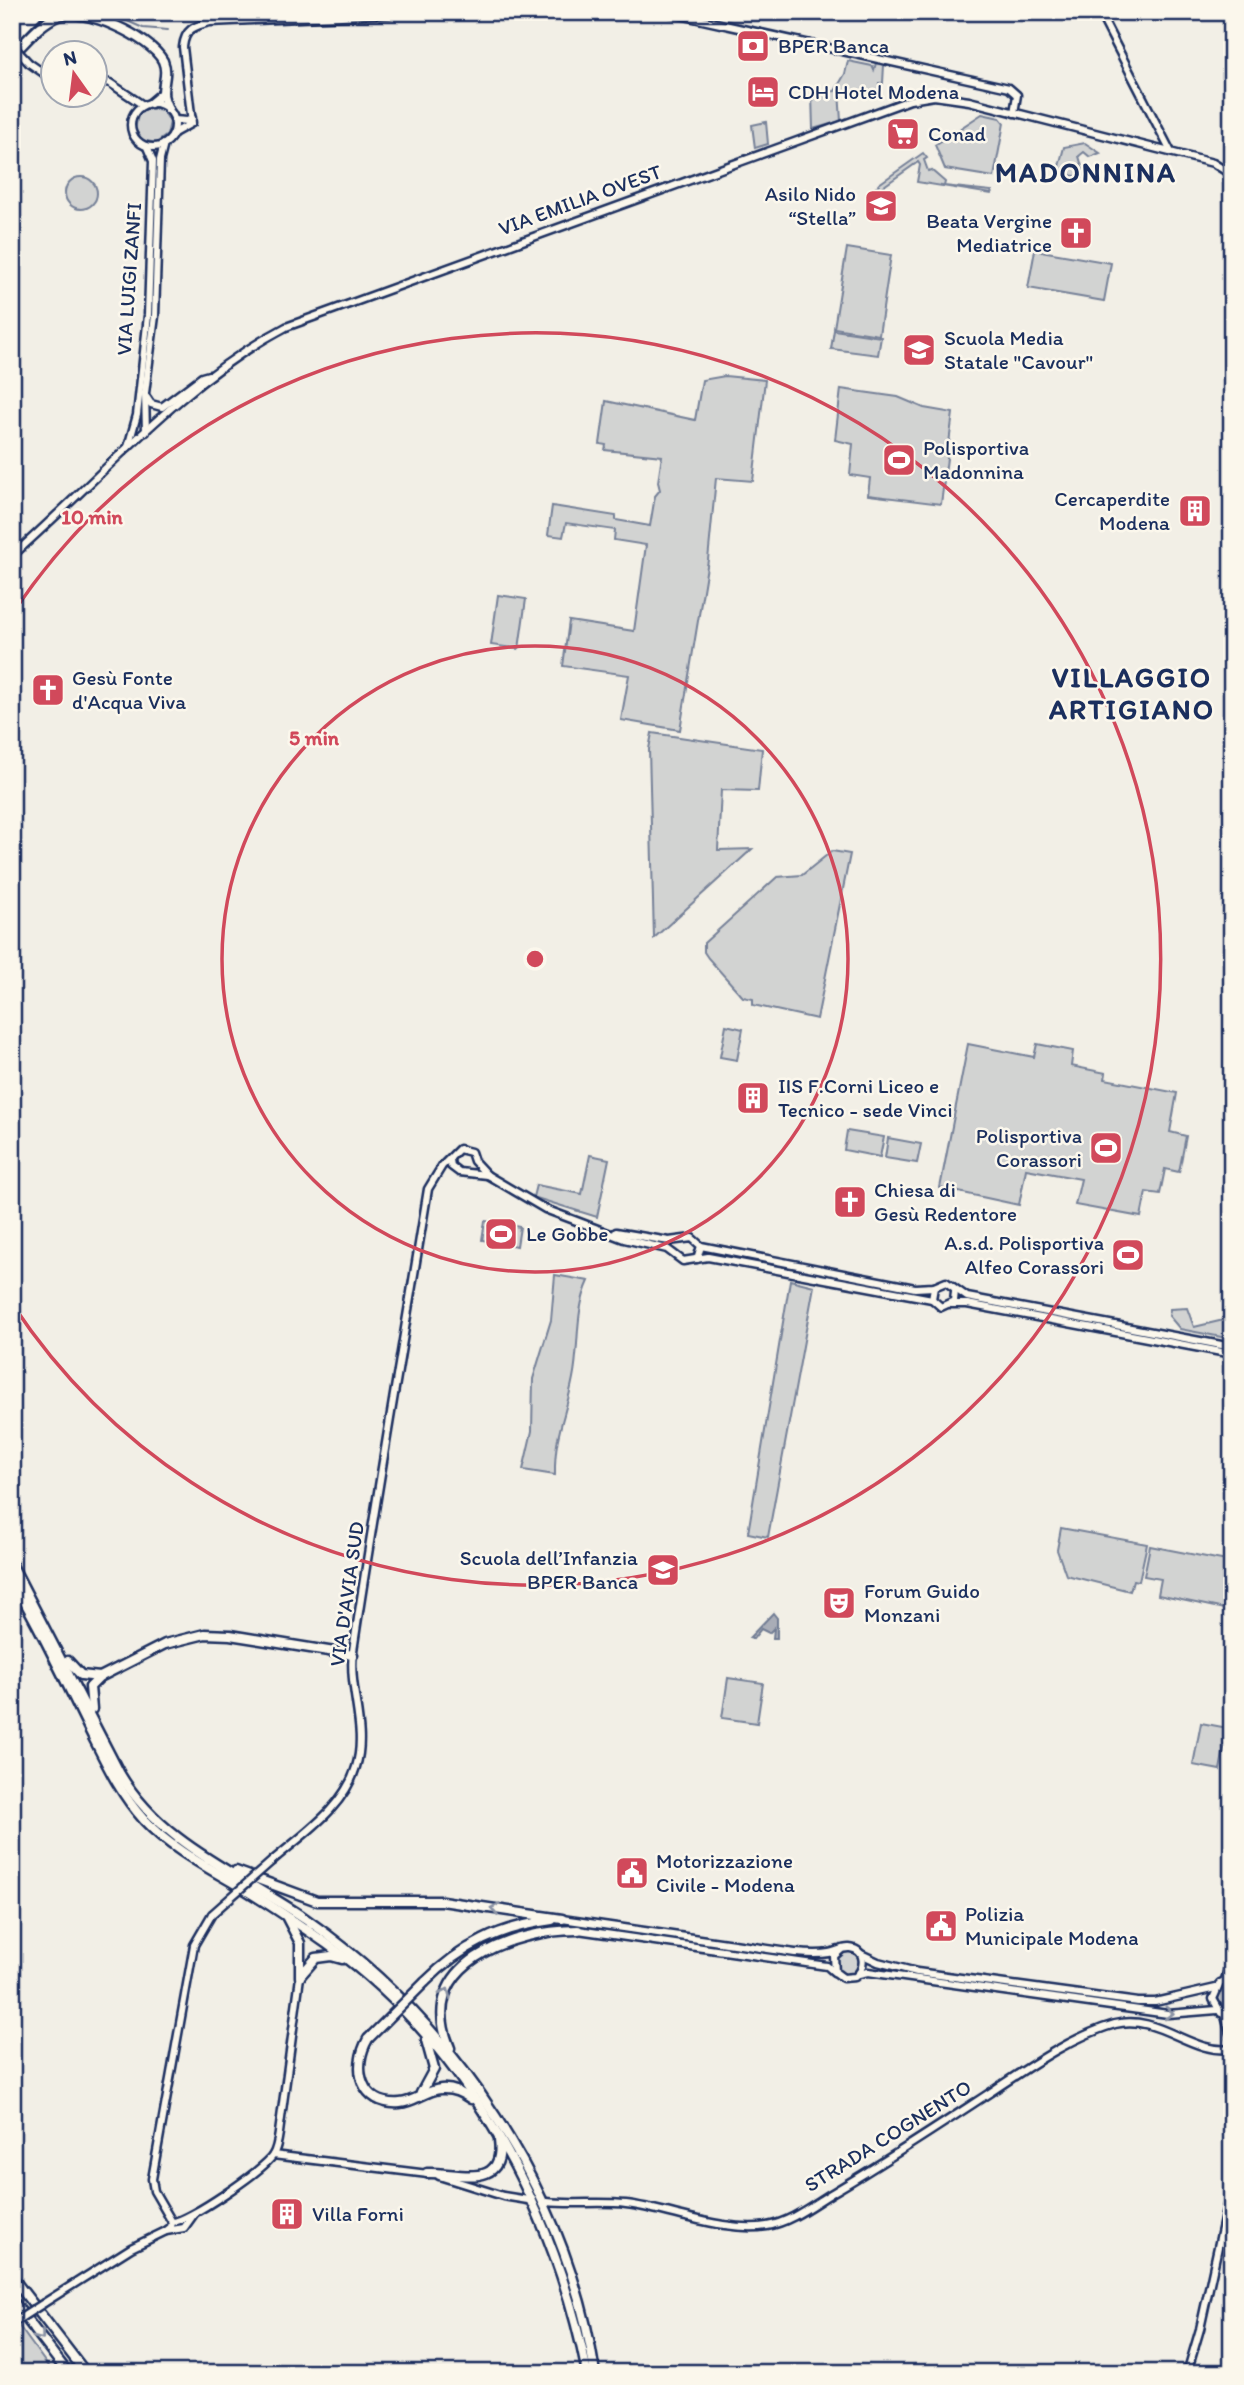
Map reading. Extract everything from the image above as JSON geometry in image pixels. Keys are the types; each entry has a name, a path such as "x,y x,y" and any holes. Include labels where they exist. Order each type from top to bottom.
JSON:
{"highway":[{"path":"12,16 16,12"},
{"path":"12,30 29,12"},
{"path":"12,40 39,12"},
{"path":"12,55 55,17 72,13 92,15 147,43 157,51 166,69 163,93 168,109"},
{"path":"147,104 163,93"},
{"path":"12,1565 77,1673 86,1678 100,1677"},
{"path":"12,1580 109,1768 132,1805 159,1835 335,1940 400,1998 454,2057 517,2152 546,2212 576,2291 595,2373"},
{"path":"39,1612 105,1744 138,1800 163,1827 348,1961 424,2034 476,2101 499,2137 536,2206 568,2293 587,2373"},
{"path":"105,1744 88,1695 90,1687 100,1677 165,1644 205,1634 230,1635 353,1655"},
{"path":"201,1855 317,1901 442,1901 562,1919"},
{"path":"283,1913 300,1943 300,1977"},
{"path":"476,2101 448,2089 418,2096 407,2102 388,2103 368,2091 359,2075 359,2053 368,2039 446,1961 480,1939 531,1924 562,1919"},
{"path":"531,1924 578,1930"},
{"path":"454,2057 444,2034 440,2007 449,1983 461,1971 508,1941 551,1931 578,1930"},
{"path":"300,1977 309,1963 323,1955 348,1961"},
{"path":"418,2096 429,2081 433,2069 424,2034"},
{"path":"426,2174 487,2174 497,2161 499,2137"},
{"path":"12,2277 86,2373"},
{"path":"12,2300 68,2373"}],"street":[{"path":"147,104 134,113 130,124 132,135 147,147 164,144 174,133 189,126 192,118 183,47 184,36 191,28 210,22 431,12"},
{"path":"666,12 1009,88 1017,94 1014,113"},
{"path":"1099,12 1171,152"},
{"path":"12,45 38,69"},
{"path":"108,82 125,95 168,109 174,120 174,133"},
{"path":"125,95 134,113"},
{"name":"VIA EMILIA OVEST","path":"12,556 211,375 252,345 293,324 910,100 941,97 1014,113 1213,163 1232,175"},
{"path":"174,120 188,121 192,118"},
{"name":"VIA LUIGI ZANFI","path":"146,432 145,393 155,316 160,160 164,144"},
{"name":"VIA LUIGI ZANFI","path":"127,450 136,415 148,315 153,162 147,147"},
{"path":"145,393 151,404 162,407 202,377 211,375"},
{"path":"136,415 146,432"},
{"path":"486,1175 458,1172 450,1160 454,1152 463,1148 471,1152 474,1161 486,1175 535,1205 677,1255 688,1262 708,1257 932,1299 942,1307 967,1304 1232,1354"},
{"name":"VIA D'AVIA SUD","path":"172,2223 155,2191 152,2179 194,1945 212,1914 332,1808 351,1780 360,1753 353,1655 428,1189 450,1160"},
{"path":"468,1171 474,1161"},
{"path":"440,1171 453,1168"},
{"path":"604,1230 668,1241 692,1238 701,1246 915,1288 934,1287 946,1282 967,1297 1232,1348"},
{"path":"677,1255 681,1240"},
{"path":"697,1259 701,1246"},
{"path":"932,1299 934,1287"},
{"path":"951,1304 956,1291"},
{"path":"562,1919 795,1953 830,1953 851,1948 878,1962 917,1972 1138,2002 1216,1988 1229,1979 1232,1954"},
{"path":"578,1930 827,1966 838,1976 849,1979 868,1972 1154,2012 1180,2014 1217,2010"},
{"path":"838,1976 832,1961 842,1949"},
{"path":"859,1952 863,1961 859,1974"},
{"path":"166,2231 172,2223 198,2211 263,2166 273,2155 279,2133 300,1977"},
{"path":"1216,1988 1213,1999 1217,2010 1228,2017 1232,2041"},
{"name":"STRADA COGNENTO","path":"547,2202 575,2205 625,2204 736,2224 771,2225 870,2170 1021,2073 1104,2028 1120,2023 1148,2024 1212,2049 1232,2049"},
{"path":"273,2155 426,2174 503,2196 528,2200"},
{"path":"1187,2373 1200,2329 1232,2183"},
{"path":"14,2322 96,2268 166,2231 184,2228 198,2211"}],"shaded area":[{"path":"848,61 872,66 874,70 876,63 884,65 883,83 879,83 879,91 839,91 841,121 813,129 812,94 835,91 845,74"},
{"path":"149,108 163,110 170,122 167,135 156,143 142,140 135,129 138,115"},
{"path":"982,114 1000,118 1004,123 994,177 945,169 935,145"},
{"path":"766,122 768,144 755,148 752,125"},
{"path":"1085,143 1100,153 1090,157 1084,152 1079,156 1085,177 1057,174 1064,147"},
{"path":"923,153 927,158 924,160 928,171 931,170 945,182 944,186 992,191 991,194 917,182 920,165 918,162 867,198 879,184"},
{"path":"81,177 93,181 97,193 93,205 81,209 69,205 65,193 69,181"},
{"path":"847,248 891,255 879,335 834,328"},
{"path":"1035,250 1111,263 1104,301 1028,288"},
{"path":"834,330 881,337 878,355 831,349"},
{"path":"725,376 765,380 753,481 716,478 708,560 680,730 621,720 629,675 563,666 569,621 634,631 646,545 614,540 615,530 566,523 563,537 548,535 552,506 616,516 616,520 650,526 655,496 660,490 658,482 662,456 605,450 606,445 600,444 606,401 695,420 702,380"},
{"name":"Polisportiva Madonnina","path":"841,389 898,397 924,408 953,413 941,504 868,495 870,478 850,475 853,444 835,440"},
{"path":"498,595 526,599 519,649 491,645"},
{"path":"652,733 762,749 758,791 721,790 718,850 752,849 654,938 649,749"},
{"path":"832,851 850,854 817,1019 753,1005 753,999 743,997 708,958 704,952 704,943 777,877 802,875"},
{"path":"726,1025 743,1029 737,1060 720,1057"},
{"path":"968,1044 1034,1057 1037,1044 1073,1051 1071,1066 1106,1073 1105,1079 1177,1093 1170,1132 1186,1136 1179,1172 1165,1169 1160,1194 1146,1192 1141,1217 1075,1205 1081,1179 1026,1169 1019,1205 940,1188"},
{"path":"847,1131 884,1137 880,1157 844,1150"},
{"path":"888,1138 921,1144 917,1163 885,1158"},
{"path":"590,1155 609,1159 597,1217 533,1197 536,1185 582,1194"},
{"name":"Le Gobbe","path":"485,1221 520,1227 517,1246 482,1240"},
{"path":"555,1275 589,1281 581,1305 575,1366 558,1436 555,1475 523,1470 532,1431 533,1379 551,1320"},
{"path":"790,1280 814,1286 768,1537 748,1533"},
{"path":"1187,1308 1194,1327 1232,1318 1232,1339 1180,1329 1169,1316 1170,1309"},
{"path":"1061,1528 1147,1544 1139,1581 1133,1580 1130,1591 1066,1575 1057,1550"},
{"path":"1150,1546 1232,1562 1229,1610 1158,1595 1161,1579 1144,1576"},
{"path":"773,1613 777,1618 777,1638 773,1638 774,1628 769,1633 761,1629 753,1639 749,1638"},
{"path":"728,1678 763,1683 757,1723 722,1718"},
{"path":"1201,1723 1228,1728 1220,1770 1193,1765"},
{"path":"848,1951 859,1958 860,1963 853,1974 848,1975 837,1968 836,1963 843,1952"},
{"path":"1232,1982 1232,2014 1222,2010 1218,1997 1222,1987"},
{"path":"16,2322 53,2373 12,2373 12,2325"}],"waterway":[{"path":"107,12 143,28 168,30"}],"place":[{"name":"BPER Banca","path":"753,46"},
{"name":"CDH Hotel Modena","path":"763,92"},
{"name":"Conad","path":"903,134"},
{"name":"Asilo Nido “Stella”","path":"881,206"},
{"name":"Beata Vergine Mediatrice","path":"1076,233"},
{"name":"Scuola Media Statale \"Cavour\"","path":"919,350"},
{"name":"Polisportiva Madonnina","path":"899,460"},
{"name":"Cercaperdite Modena","path":"1195,511"},
{"name":"Gesù Fonte d'Acqua Viva","path":"48,690"},
{"name":"IIS F.Corni Liceo e Tecnico - sede Vinci","path":"753,1098"},
{"name":"Polisportiva Corassori","path":"1106,1148"},
{"name":"Chiesa di Gesù Redentore","path":"850,1202"},
{"name":"Le Gobbe","path":"501,1234"},
{"name":"A.s.d. Polisportiva Alfeo Corassori","path":"1128,1255"},
{"name":"Scuola dell’Infanzia BPER Banca","path":"663,1570"},
{"name":"Forum Guido Monzani","path":"839,1603"},
{"name":"Motorizzazione Civile - Modena","path":"632,1873"},
{"name":"Polizia Municipale Modena","path":"941,1926"},
{"name":"Villa Forni","path":"287,2214"}],"district":[{"name":"MADONNINA","path":"1086,172"},
{"name":"VILLAGGIO ARTIGIANO","path":"1132,693"}]}
